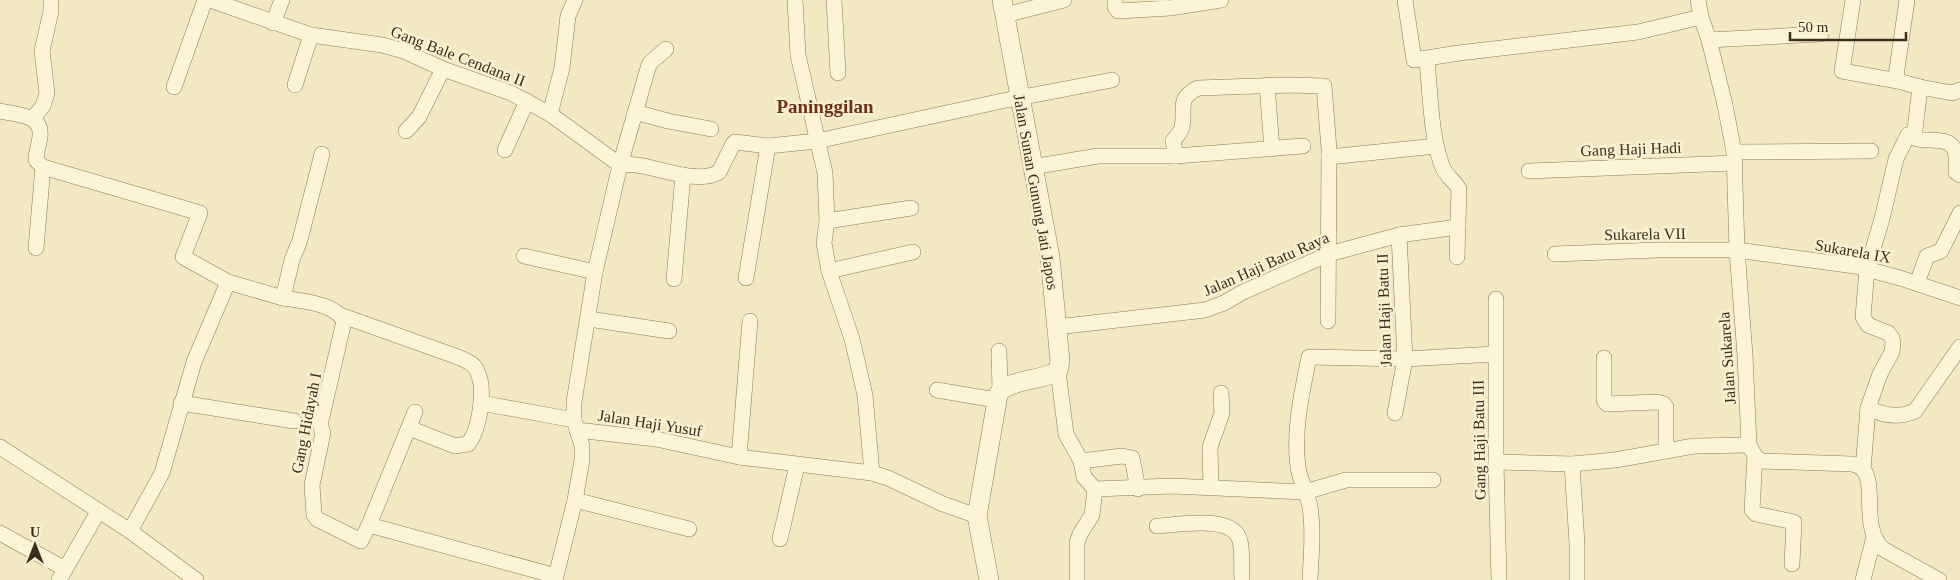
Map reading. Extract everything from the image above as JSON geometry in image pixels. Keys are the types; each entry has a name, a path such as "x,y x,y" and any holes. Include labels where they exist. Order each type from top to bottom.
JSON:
{"street":[{"path":"52,0 42,51 46,94 43,106 35,120 40,135 36,160 43,167 200,213 183,258 228,282 330,309 340,315 458,356 471,363 477,370 480,381 481,403 474,436 468,444 455,446 409,428"},
{"path":"174,87 205,0"},
{"name":"Gang Bale Cendana II","path":"210,0 311,36 382,45 404,51 443,69 511,93 550,114 620,165"},
{"path":"273,23 282,0"},
{"path":"550,114 562,68 568,16 575,0"},
{"path":"795,0 798,55 825,173 827,221 824,243 829,271 852,339 865,395 872,472"},
{"path":"834,0 838,73"},
{"path":"1003,8 1064,0"},
{"path":"1115,0 1115,7 1118,11 1170,8 1220,0"},
{"path":"1405,0 1414,60 1427,60 1459,53 1638,32 1701,17"},
{"name":"Jalan Sukarela","path":"1698,0 1725,105 1734,157 1737,250 1752,450 1752,510 1756,514 1794,522 1792,564"},
{"path":"1853,0 1842,71 1952,93 1960,90"},
{"path":"1898,81 1896,76 1907,0"},
{"name":"Jalan Sunan Gunung Jati Japos","path":"1003,8 1050,257 1060,361 1058,371"},
{"path":"1709,40 1821,34"},
{"path":"294,85 311,36"},
{"name":"Jalan Haji Yusuf","path":"666,49 650,63 620,165 596,272 574,402 576,425 656,439 739,457 872,472 943,504 977,516"},
{"path":"1427,60 1436,146 1443,168 1455,181 1459,189 1457,257"},
{"path":"406,131 419,117 443,69"},
{"path":"620,165 636,165 684,175 715,174 721,168 735,142 768,146 817,141 1112,80"},
{"path":"1267,86 1272,149"},
{"path":"1176,156 1173,141 1182,129 1184,101 1188,93 1198,88 1324,86 1329,157 1328,321"},
{"path":"1920,87 1914,138 1951,144 1955,151 1956,172 1960,175"},
{"path":"505,150 527,101"},
{"path":"0,111 35,120"},
{"path":"635,112 678,123 711,128"},
{"path":"1914,134 1908,135 1905,139 1896,159 1882,219 1867,269 1863,317 1868,324 1888,333 1893,343 1892,352 1880,374 1868,408 1863,470 1868,485 1871,529 1874,537 1883,549 1939,580"},
{"path":"746,278 768,146"},
{"path":"1032,167 1098,156 1176,156 1254,148 1272,149 1303,146"},
{"path":"1329,157 1436,146"},
{"name":"Gang Haji Hadi","path":"1529,171 1734,157 1871,151"},
{"path":"283,298 322,154"},
{"path":"36,248 43,167"},
{"path":"674,279 684,175"},
{"path":"827,221 911,208"},
{"path":"1917,283 1927,256 1941,251 1960,213"},
{"name":"Jalan Haji Batu Raya","path":"1057,327 1205,310 1329,254 1398,234 1458,227"},
{"name":"Jalan Haji Batu II","path":"1395,413 1406,359 1398,234"},
{"name":"Sukarela VII","path":"1555,254 1657,250 1737,250"},
{"name":"Sukarela IX","path":"1737,250 1855,266 1917,283 1960,298"},
{"path":"829,271 913,252"},
{"path":"524,256 596,272"},
{"path":"130,531 162,472 194,362 228,282"},
{"name":"Gang Haji Batu III","path":"1496,299 1496,462 1499,580"},
{"name":"Gang Hidayah I","path":"340,315 344,321 344,327 320,425 323,433 312,486 314,515 317,519 361,541 369,525"},
{"path":"589,319 669,331"},
{"path":"739,457 750,321"},
{"path":"1868,408 1889,415 1906,415 1915,411 1956,363 1960,347"},
{"path":"989,580 977,516 998,396 999,351"},
{"path":"1310,580 1312,534 1310,506 1298,467 1297,438 1300,403 1309,357 1406,359 1495,354"},
{"path":"1604,358 1604,400 1607,404 1657,402 1666,406 1666,451"},
{"path":"937,390 998,396 1012,384 1051,375 1058,371 1066,434 1081,461 1084,477 1095,489 1154,486 1305,492 1346,480 1433,480"},
{"path":"1211,487 1210,447 1222,413 1221,393"},
{"path":"181,403 294,421"},
{"path":"415,412 369,525 555,578 575,500 582,460 582,446 576,425 481,403"},
{"path":"1496,462 1572,464 1614,460 1694,446 1752,450 1761,461 1852,464 1863,470"},
{"path":"0,448 130,531 196,580"},
{"path":"1081,461 1122,456 1132,458 1138,488"},
{"path":"1572,464 1577,544 1577,580"},
{"path":"780,539 797,465"},
{"path":"1077,580 1077,543 1080,534 1092,515 1095,489"},
{"path":"575,500 689,529"},
{"path":"0,533 62,575 98,512"},
{"path":"1158,526 1214,523 1230,528 1240,540 1242,580"},
{"path":"1863,580 1874,537"}],"district":[{"name":"Paninggilan","path":"825,106"}]}
